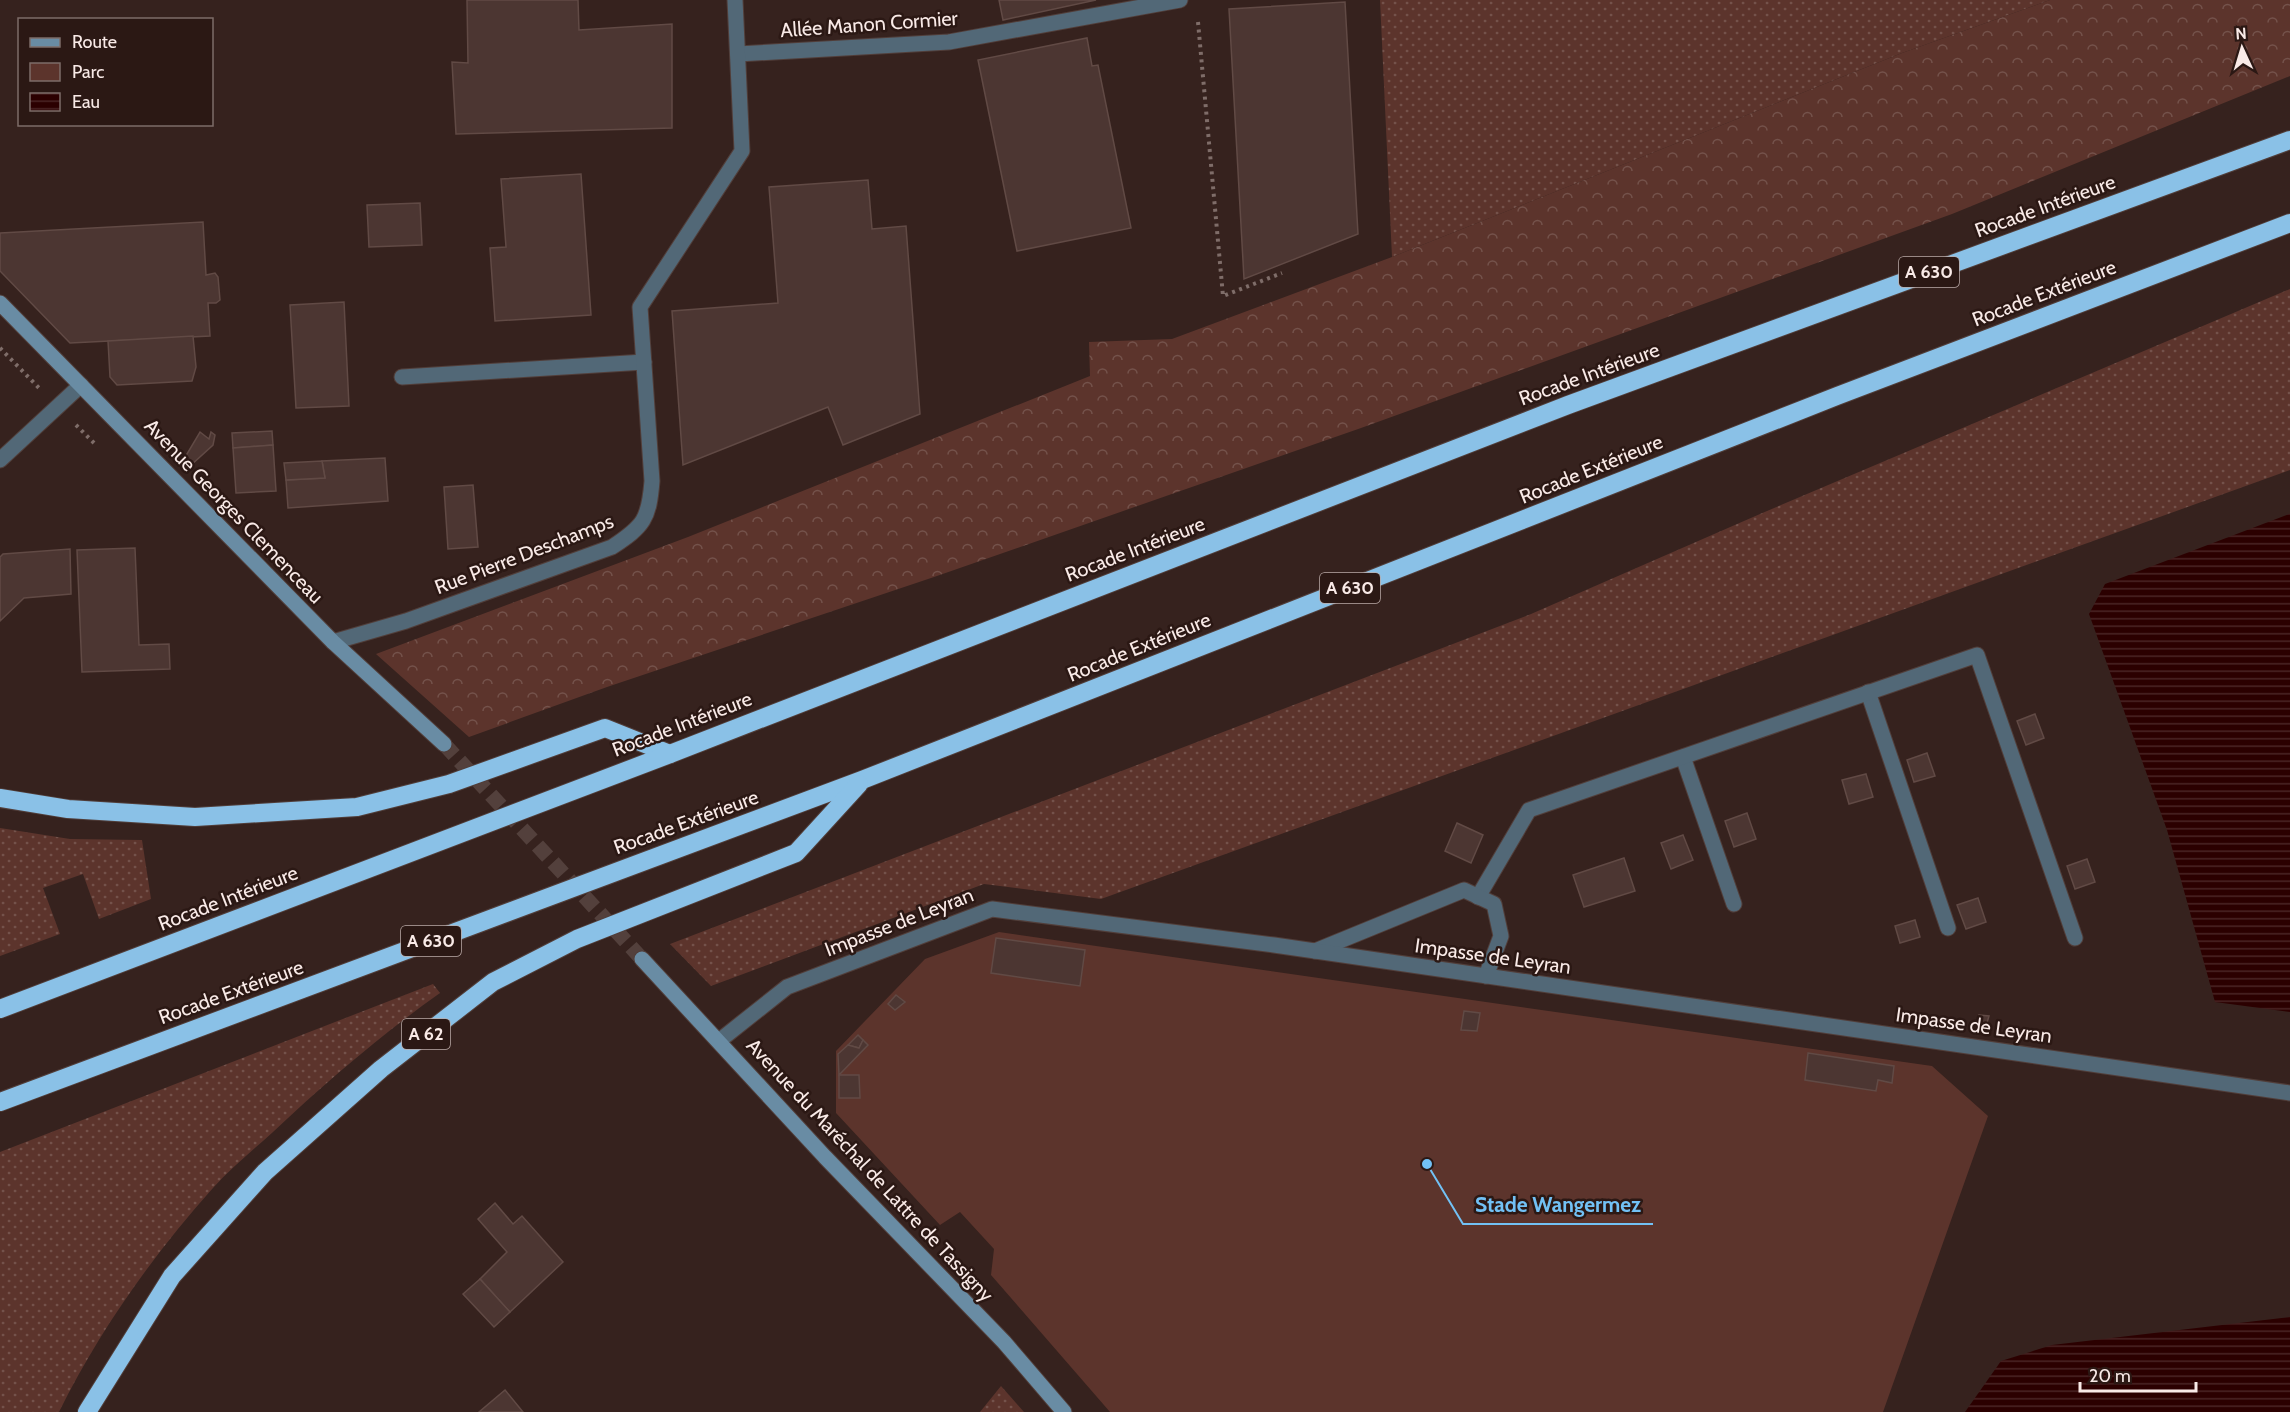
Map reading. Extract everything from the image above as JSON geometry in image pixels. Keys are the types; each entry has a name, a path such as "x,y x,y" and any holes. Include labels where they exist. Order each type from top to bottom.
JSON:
{"highway":[{"name":"Rocade Intérieure","path":"0,1009 670,754 1556,409 2290,140"},
{"name":"Rocade Extérieure","path":"0,1102 862,780 1838,396 2290,223"},
{"path":"0,798 68,809 195,817 357,807 449,784 605,728 670,754"},
{"name":"A 62","path":"87,1412 172,1276 265,1172 381,1069 493,982 577,939 796,854 862,780"}],"street":[{"name":"Rue Pierre Deschamps","path":"333,642 406,621 612,547 633,534 645,519 651,499 651,481 640,307 654,282 742,151 735,0"},
{"name":"Allée Manon Cormier","path":"738,54 949,42 1180,0"},
{"name":"Avenue Georges Clemenceau","path":"0,303 333,642 444,744"},
{"path":"402,377 644,362"},
{"path":"0,460 81,384"},
{"path":"1478,897 1529,810 1977,655 2074,938"},
{"path":"1868,692 1948,928"},
{"path":"1683,756 1734,904"},
{"path":"1315,951 1464,890 1494,904 1501,936 1486,976"},
{"name":"Impasse de Leyran","path":"719,1041 787,987 992,909 1315,951 2290,1093"},
{"name":"Avenue du Maréchal de Lattre de Tassigny","path":"642,959 825,1157 1004,1342 1064,1412"}],"path":[{"path":"1197,12 1223,296 1282,273"}],"green space":[{"path":"1380,0 2050,0 1902,53 1392,257"},
{"path":"2050,0 2290,0 2290,76 1952,214 1361,428 934,577 607,687 469,737 376,654 688,537 1090,376 1089,342 1172,339 1392,257 1902,53"},
{"path":"2290,289 2290,470 1101,899 984,884 711,986 670,944 1531,614"},
{"path":"0,828 70,839 142,840 151,899 99,919 83,874 43,888 60,934 0,956"},
{"path":"999,932 1932,1066 1988,1116 1883,1412 1110,1412 991,1275 994,1249 960,1212 940,1225 836,1113 836,1051 925,959"},
{"path":"433,984 440,993 396,1025 334,1077 213,1188 169,1240 128,1295 109,1323 59,1412 0,1412 0,1152"},
{"path":"1001,1386 1024,1412 980,1412"}],"water":[{"path":"2290,514 2290,1012 2215,1002 2167,830 2089,614 2105,584"},
{"path":"2290,1317 2290,1412 1965,1412 2001,1361 2052,1345"}],"building":[{"path":"467,0 578,0 579,30 672,24 672,128 456,134 452,62 468,63"},
{"path":"999,0 1096,0 1003,20"},
{"path":"1345,2 1358,234 1244,279 1229,9"},
{"path":"1087,38 1092,66 1098,65 1131,228 1017,251 978,60"},
{"path":"581,174 591,315 495,321 490,248 506,247 501,179"},
{"path":"868,180 872,229 906,226 920,414 843,445 828,407 683,465 672,311 778,303 769,187"},
{"path":"420,203 422,245 369,247 367,205"},
{"path":"203,222 206,275 215,273 218,277 220,300 216,303 208,303 210,336 70,343 0,271 0,233"},
{"path":"344,302 349,406 296,408 290,305"},
{"path":"193,336 196,367 192,381 117,385 110,377 108,341"},
{"path":"272,431 273,445 233,448 232,433"},
{"path":"200,432 209,439 211,432 215,435 213,445 190,466 184,459"},
{"path":"273,445 276,491 236,493 233,448"},
{"path":"385,458 388,501 288,508 286,480 325,478 322,461"},
{"path":"322,461 325,478 286,480 284,463"},
{"path":"473,485 478,547 448,549 444,487"},
{"path":"135,548 139,645 169,644 170,669 82,672 77,550"},
{"path":"70,549 71,594 24,598 0,621 0,557 3,554"},
{"path":"2035,714 2044,738 2026,745 2017,721"},
{"path":"1927,753 1935,776 1914,782 1907,760"},
{"path":"1866,774 1873,797 1849,804 1842,780"},
{"path":"1747,813 1756,839 1734,847 1725,821"},
{"path":"1457,823 1483,835 1471,863 1445,851"},
{"path":"1683,835 1693,860 1671,869 1661,843"},
{"path":"1624,858 1635,891 1584,907 1573,875"},
{"path":"2087,859 2095,882 2075,889 2067,866"},
{"path":"1978,898 1986,922 1966,929 1957,905"},
{"path":"1915,920 1920,937 1900,943 1895,926"},
{"path":"996,938 1085,950 1080,986 991,973"},
{"path":"896,995 905,1002 895,1010 888,1004"},
{"path":"1464,1011 1480,1013 1477,1031 1461,1030"},
{"path":"1979,1015 1989,1016 1987,1023 1979,1022"},
{"path":"858,1035 863,1040 859,1048 848,1045"},
{"path":"863,1040 868,1045 839,1075 838,1054 848,1045 859,1048"},
{"path":"1808,1053 1894,1066 1892,1083 1878,1080 1876,1091 1805,1080"},
{"path":"839,1075 859,1075 860,1098 839,1098"},
{"path":"495,1203 513,1224 522,1216 563,1262 510,1312 480,1279 507,1252 478,1219"},
{"path":"480,1279 510,1312 494,1327 463,1294"},
{"path":"505,1390 523,1412 479,1412"}],"tunnel":[{"path":"444,744 642,959"}],"place":[{"name":"Stade Wangermez","path":"1427,1164"}]}
